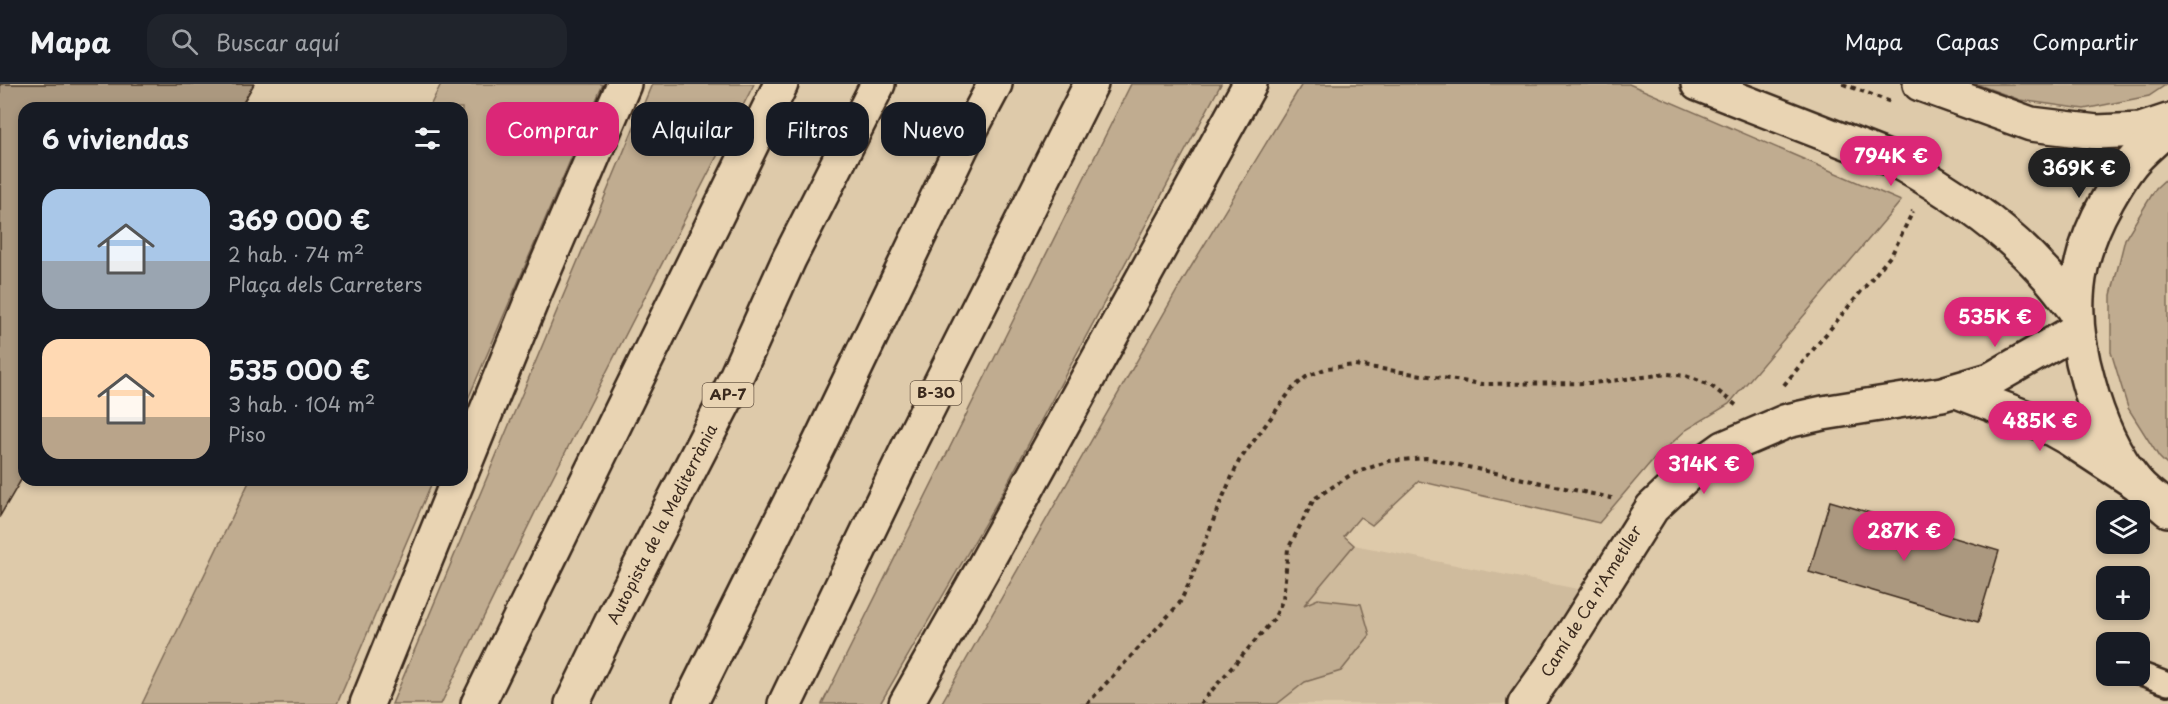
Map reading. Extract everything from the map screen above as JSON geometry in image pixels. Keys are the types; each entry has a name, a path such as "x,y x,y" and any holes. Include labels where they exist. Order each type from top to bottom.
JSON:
{"main road":[{"path":"468,456 624,84"},
{"path":"478,704 781,84"},
{"name":"Autopista de la Mediterrània","path":"572,704 727,397 789,259 878,84"},
{"path":"690,704 820,442 962,146 995,84"},
{"name":"B-30","path":"785,704 912,440 1091,84"},
{"path":"906,704 1250,84"},
{"path":"1698,84 1898,162 1925,177 1982,216 2023,251 2045,272 2076,320"},
{"path":"1920,84 2031,124 2097,132 2141,130 2168,121"},
{"path":"2138,484 2114,450 2096,411 2085,371 2076,320 2078,276 2098,218 2114,189 2134,160 2168,128"},
{"name":"Camí de Ca n'Ametller","path":"1525,704 1557,659 1652,508 1689,473 1724,448 1787,421 1822,412 1957,390 1990,380 2076,320"},
{"path":"1957,390 2043,424 2068,438 2138,484 2168,510"},
{"path":"367,704 456,486"}],"lane":[{"path":"2150,677 2168,684"}],"path":[{"path":"1780,390 1892,254 1914,211"},
{"path":"1087,704 1179,604 1239,461 1292,389 1306,377 1327,368 1355,365 1482,384 1593,383 1668,374 1686,376 1710,385 1737,406"},
{"path":"1200,704 1274,619 1283,599 1288,549 1314,499 1352,474 1389,461 1426,458 1627,502"}],"shaded area":[{"path":"441,84 603,84 595,102 486,102 486,156 572,156 468,399 468,102 432,102"},
{"path":"652,84 754,84 745,102 644,102"},
{"path":"1131,84 1221,84 999,499 880,704 822,704"},
{"path":"1302,84 1629,84 1901,201 1729,404 1686,430 1650,463 1599,523 1419,481 1372,525 1360,517 1344,536 1354,545 1304,605 1318,599 1361,604 1370,635 1341,671 1305,682 1277,704 941,704 1183,280"},
{"path":"1976,84 2167,84 2149,96 2084,109 2020,100"},
{"path":"631,134 631,156 717,156 545,492 441,704 392,704"},
{"path":"2168,177 2168,466 2159,457 2128,408 2111,352 2111,295 2125,239 2156,188"},
{"path":"247,486 430,486 337,704 142,704"},
{"path":"1354,545 1598,593 1521,704 1114,704 1306,547"}],"building":[{"path":"0,84 254,84 244,102 18,102 18,485 0,516"},
{"path":"1830,501 1999,551 1978,622 1809,572"}]}
